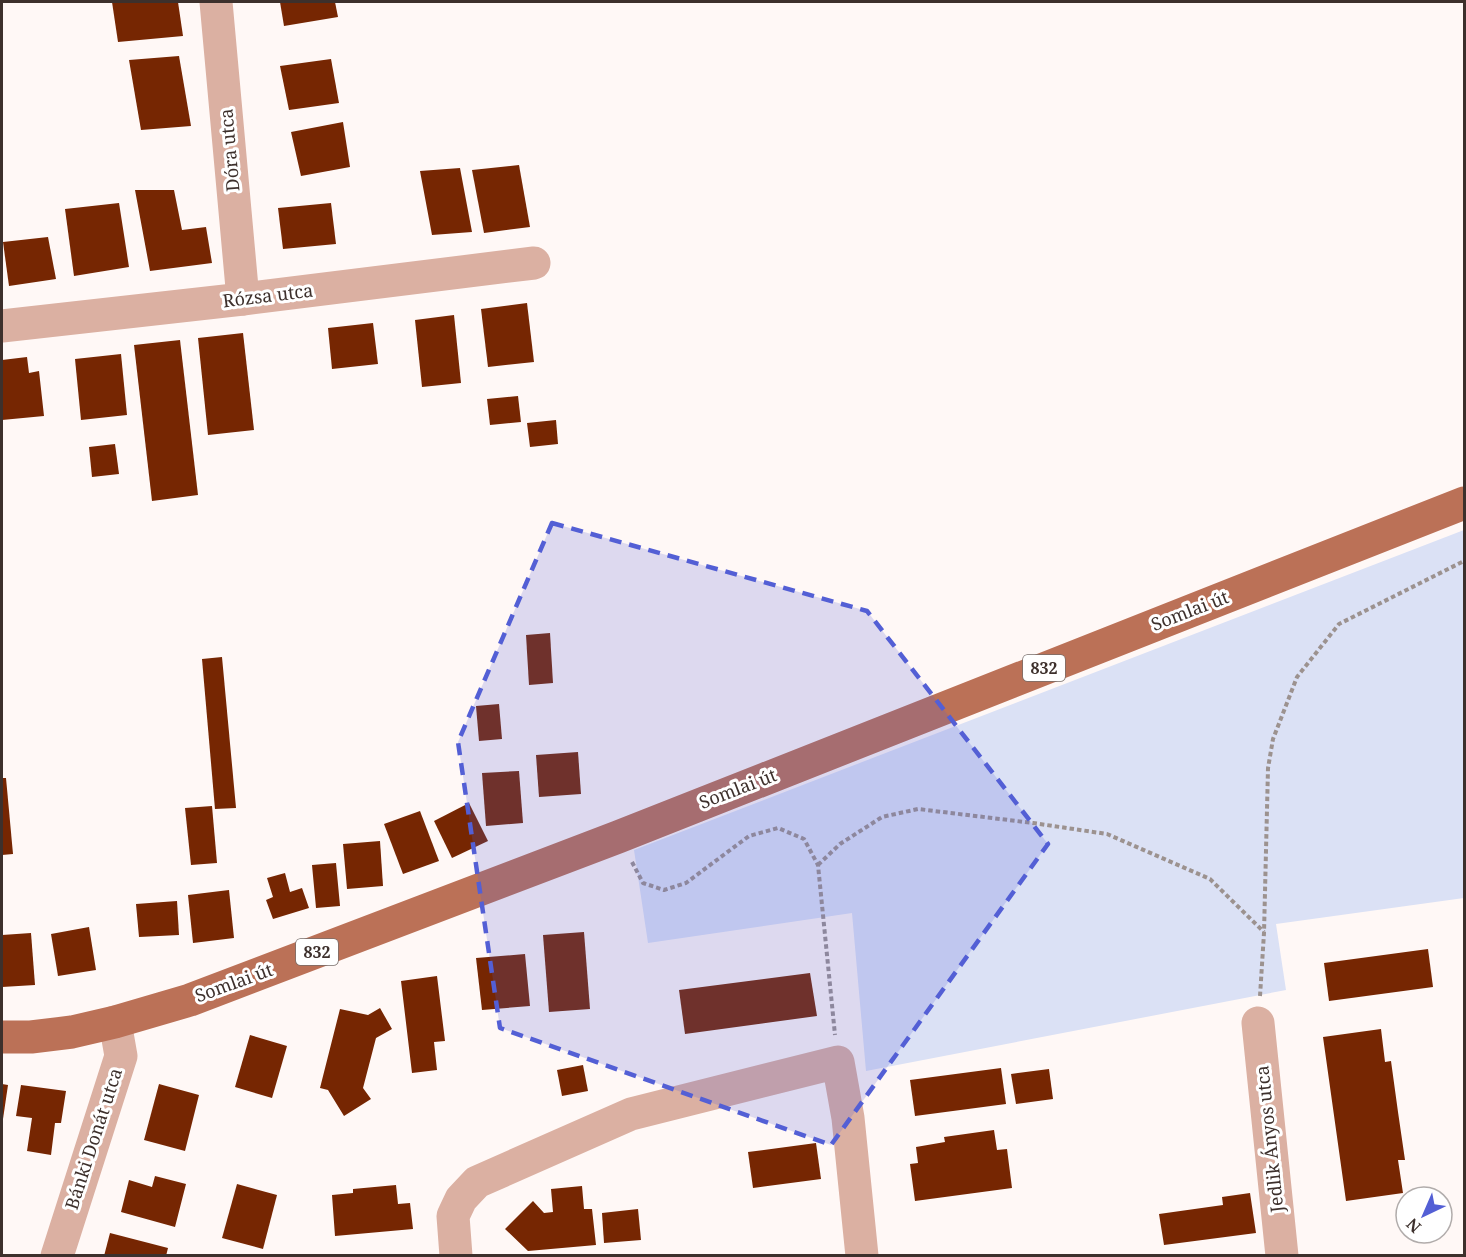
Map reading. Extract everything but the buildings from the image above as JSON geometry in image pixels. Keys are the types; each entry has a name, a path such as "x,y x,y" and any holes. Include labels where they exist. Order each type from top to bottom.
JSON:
{"main road":[{"name":"Somlai út","path":"2,1037 31,1037 72,1032 190,1000 618,837 1464,503"}],"street":[{"name":"Dóra utca","path":"216,2 243,299"},
{"name":"Rózsa utca","path":"2,326 534,263"},
{"name":"Bánki Donát utca","path":"57,1256 121,1056 115,1022"},
{"name":"Jedlik Ányos utca","path":"1258,1023 1282,1256"},
{"path":"456,1256 453,1216 461,1199 477,1182 631,1114 838,1062 848,1118 862,1256"}],"path":[{"path":"1258,1023 1264,933 1268,768 1273,739 1297,677 1339,624 1464,561"},
{"path":"818,865 840,844 882,817 918,809 1107,834 1210,879 1264,933"},
{"path":"618,837 643,883 664,890 686,883 749,836 778,828 804,839 818,865 838,1062"}],"highlighted area":[{"path":"552,523 867,611 1048,844 831,1145 500,1028 458,742"}],"shaded area":[{"path":"1464,530 1464,898 1276,924 1286,990 866,1071 852,913 648,943 634,850"}]}
